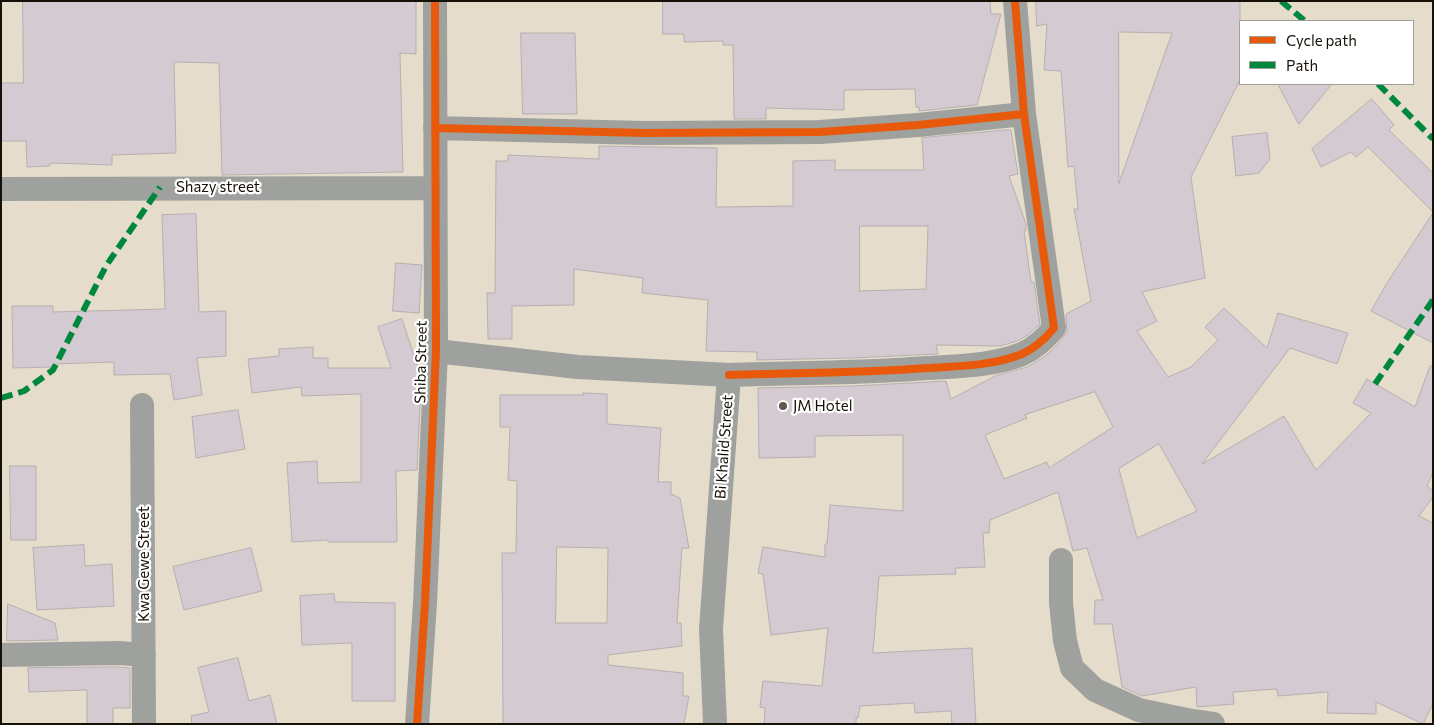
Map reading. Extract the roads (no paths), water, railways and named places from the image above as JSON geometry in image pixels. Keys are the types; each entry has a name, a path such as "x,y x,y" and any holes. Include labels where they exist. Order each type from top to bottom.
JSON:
{"street":[{"name":"Shiba Street","path":"417,724 436,351 435,1"},
{"path":"729,375 891,371 995,362 1023,354 1044,341 1054,328 1024,114 1015,1"},
{"path":"435,128 645,133 820,132 918,125 1024,114"},
{"name":"Shazy street","path":"1,189 160,187 435,188"},
{"name":"Bi Khalid Street","path":"436,351 578,367 729,375 711,629 715,724"},
{"name":"Kwa Gewe Street","path":"142,405 144,724"},
{"path":"1061,560 1061,603 1072,668 1095,690 1139,710 1213,724"},
{"path":"1,655 119,653 144,655"}],"place":[{"name":"JM Hotel","path":"783,406"}]}
